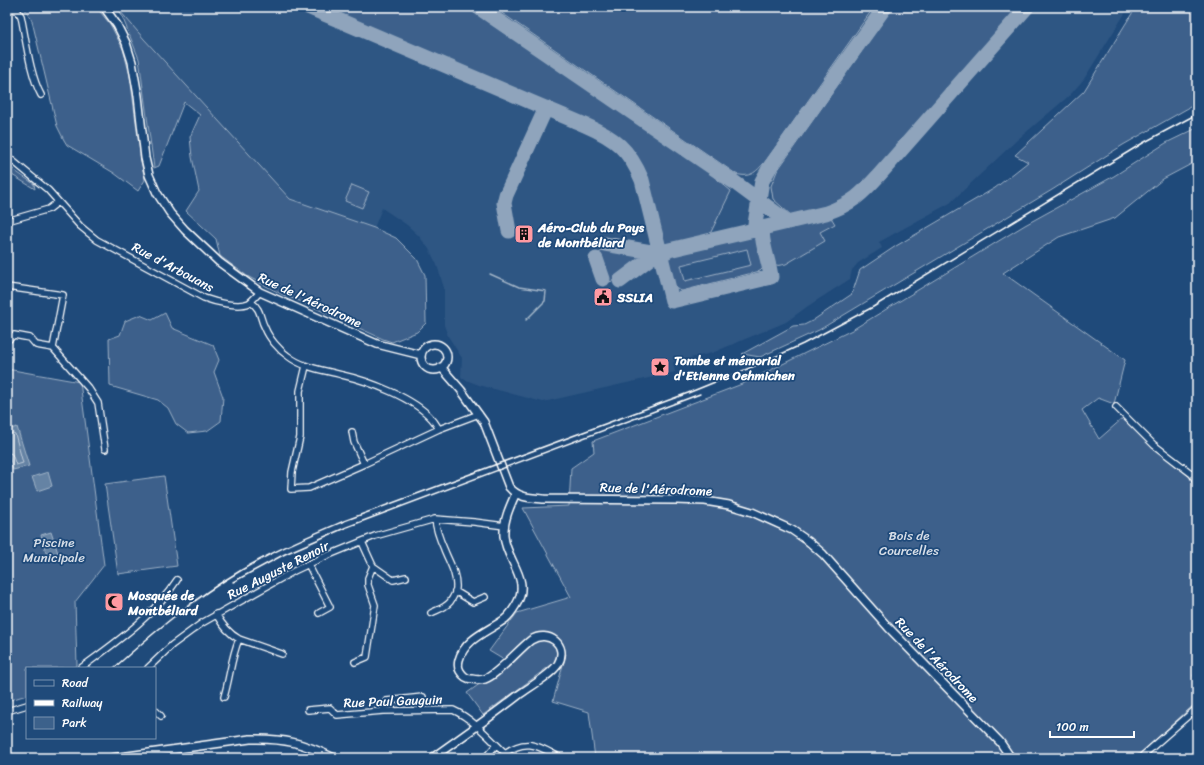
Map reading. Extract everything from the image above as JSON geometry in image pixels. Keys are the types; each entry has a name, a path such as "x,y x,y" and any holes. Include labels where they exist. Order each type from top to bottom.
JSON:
{"street":[{"name":"Rue de l'Aérodrome","path":"104,7 117,25 126,43 132,62 138,96 145,158 149,175 157,194 170,213 180,224 219,262 260,292 377,344 421,355"},
{"path":"7,9 17,10 21,16 33,74 41,95"},
{"name":"Rue d'Arbouans","path":"7,156 48,190 80,226 97,240 204,298 212,301 233,304 246,304 251,302"},
{"path":"7,221 49,209 58,202"},
{"path":"7,287 62,295 54,348"},
{"path":"260,292 251,302 257,307 265,328 275,344 287,356 306,366 353,377 378,386 407,400 425,412 439,429"},
{"path":"7,341 14,335 30,338 36,345 54,348 89,389 98,403 105,449"},
{"path":"433,344 440,346 445,351 446,358 441,367 437,369 428,368 422,363 421,355 425,347 433,344"},
{"path":"306,366 300,391 300,437 292,472 291,489 308,488 439,429 479,414"},
{"path":"432,758 548,674 558,663 560,656 560,648 557,642 552,638 544,636 529,642 494,673 486,678 470,679 464,677 460,672 458,665 463,649 471,641 505,619 512,612 520,599 521,582 504,536 506,520 516,493 509,487 487,428 479,414 441,367"},
{"path":"1116,407 1154,445 1192,474 1197,483"},
{"path":"352,432 354,442 364,464"},
{"name":"Rue de l'Aérodrome","path":"516,493 526,498 544,499 693,500 717,503 752,512 792,530 823,554 888,627 1000,742 1011,758"},
{"path":"431,613 443,608 450,602 455,591 455,577 444,550 435,519"},
{"name":"Rue Auguste Renoir","path":"149,667 172,645 216,614 308,564 375,536 435,519 505,526"},
{"path":"362,542 372,566 393,580 406,576"},
{"path":"308,564 330,607 319,613"},
{"path":"355,662 367,657 375,605 368,585 368,578 372,566"},
{"path":"82,667 142,621 160,603 177,580"},
{"path":"455,591 473,602 485,597"},
{"path":"216,614 229,633 239,639 282,654"},
{"path":"224,697 232,655 239,639"},
{"path":"383,711 386,700 423,697"},
{"path":"7,711 26,705"},
{"name":"Rue Paul Gauguin","path":"308,710 330,708 337,715 383,711 453,710 460,713 477,726"},
{"path":"1140,758 1197,708"},
{"path":"156,711 161,716"},
{"path":"477,726 510,758"},
{"path":"113,758 250,739 287,741 301,744 334,758"},
{"path":"485,758 496,745"},
{"path":"505,753 515,747 525,745 537,746 561,758"},
{"path":"7,747 8,758"},
{"path":"318,750 328,758"}],"shaded area":[{"path":"116,7 1129,7 1084,79 1070,95 1017,140 950,203 879,242 882,248 858,263 852,270 850,279 786,322 712,353 673,362 675,372 543,402 479,385 461,378 462,358 448,336 444,325 444,288 437,265 429,249 419,236 407,225 382,208 374,228 290,199"}],"green space":[{"path":"24,7 96,7 110,24 123,49 130,76 141,161 145,180 138,191 114,173 67,145 57,126 32,21"},
{"path":"318,7 466,7 705,169 731,191 709,236 669,245 663,243 646,179 641,167 628,146 608,131"},
{"path":"493,7 874,7 765,162 752,174 741,175 736,174"},
{"path":"893,7 1020,7 857,191 841,201 792,216 773,199 771,186 777,171"},
{"path":"1136,7 1197,7 1197,103 1123,145 1052,190 819,330 760,357 742,354 793,326 804,325 812,321 852,294 860,270 896,246 995,188 1028,162 1015,155 1084,91"},
{"path":"120,11 290,199 374,228 396,238 417,259 425,275 426,323 417,332 392,342 383,339 302,302 283,295 247,276 220,256 216,239 186,211 199,191 192,157 190,137 200,115 184,102 159,166 154,168 139,59"},
{"name":"Bois de Courcelles","path":"1197,128 1197,161 1163,179 1115,218 1059,237 1003,273 1125,360 1114,404 1098,398 1082,410 1099,439 1123,418 1167,459 1196,482 1197,481 1197,668 1193,676 1197,678 1197,702 1135,758 595,758 589,712 553,701 566,654 483,715 467,693 509,663 489,651 517,613 571,597 523,508 569,506 571,468 594,452 593,441 742,384 852,330 1025,225 1114,176 1166,143"},
{"path":"7,164 34,184 35,189 7,172"},
{"path":"352,185 369,192 362,208 345,201"},
{"path":"825,216 832,219 835,224 820,232 825,241 786,264 778,265 774,263 767,237 769,231"},
{"path":"751,234 755,235 759,239 764,262 763,268 760,271 682,291 674,288 672,284 666,261 671,254","holes":["747,249 751,265 685,281 681,265"]},
{"path":"605,249 648,257 619,279 609,282 603,273 599,260 599,253"},
{"path":"165,313 172,328 213,345 219,360 214,372 223,397 221,421 207,431 188,433 176,424 168,408 158,400 110,386 109,339 120,335 125,321 140,315 152,320"},
{"name":"Piscine Municipale","path":"7,369 80,382 104,565 75,602 77,665 74,667 26,667 26,695 7,701"},
{"path":"164,476 177,566 118,574 105,484"}],"water":[{"path":"17,427 29,466 13,470 7,449 7,430"},
{"path":"48,472 52,486 37,491 32,477"},
{"path":"51,532 58,553 47,556 41,535"}],"waterway":[{"path":"490,274 519,287 546,291 545,301 526,320"}],"taxiway":[{"path":"308,7 585,125 613,140 632,160 642,180 672,301 771,277 762,234 763,230 767,227"},
{"path":"478,7 734,182 788,222"},
{"path":"761,235 759,232 754,230 762,181 770,167 885,7"},
{"path":"662,258 664,253 669,250 826,213 835,210 856,198 880,174 1027,7"},
{"path":"509,231 504,203 506,195 546,108"},
{"path":"605,244 657,253 660,252"},
{"path":"620,281 657,253"},
{"path":"596,259 603,279"}],"railway":[{"path":"115,667 190,604 223,581 265,557 344,521 688,393 757,365 803,344 873,307 1143,143 1197,114"},
{"path":"233,582 285,554 347,527 700,394"}],"place":[{"name":"Aéro-Club du Pays de Montbéliard","path":"524,234"},
{"name":"SSLIA","path":"603,297"},
{"name":"Tombe et mémorial d'Etienne Oehmichen","path":"660,367"},
{"name":"Mosquée de Montbéliard","path":"114,602"}]}
